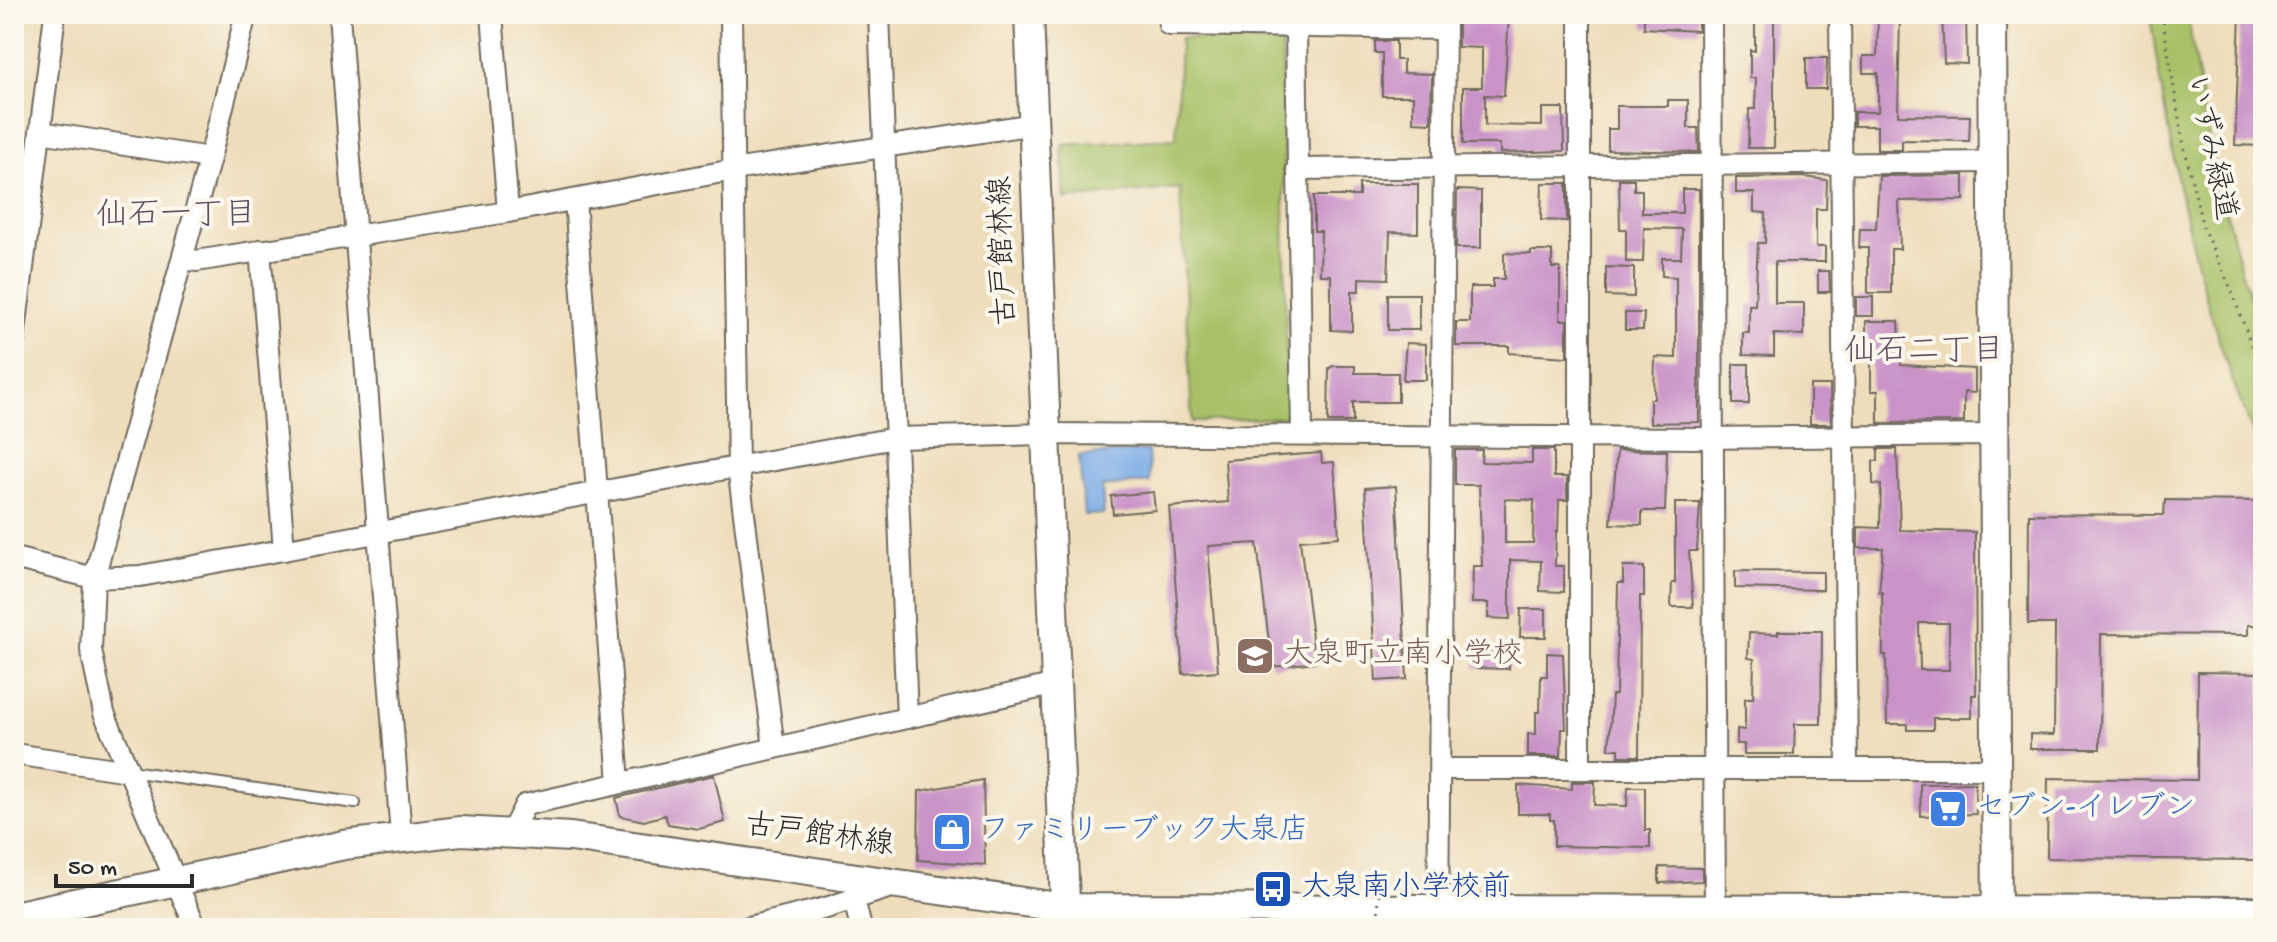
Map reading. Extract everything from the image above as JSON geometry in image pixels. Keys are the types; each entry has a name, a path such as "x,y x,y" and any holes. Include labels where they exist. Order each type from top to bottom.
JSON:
{"street":[{"path":"14,339 20,249 40,132 55,14"},
{"path":"196,928 104,713 91,650 94,578 183,259 246,14"},
{"path":"339,14 401,836"},
{"path":"492,14 508,212"},
{"path":"731,14 738,467 774,748"},
{"path":"879,14 907,718"},
{"name":"古戸館林線","path":"14,916 401,836 461,831 571,837 901,883 1066,918 1029,14"},
{"path":"1168,14 1169,25 1296,28 1445,22 1438,920"},
{"path":"1580,14 1577,166 1580,769"},
{"path":"1711,14 1714,919"},
{"path":"1840,14 1847,767"},
{"path":"1992,14 1997,918"},
{"path":"1296,28 1302,435"},
{"path":"183,259 196,261 508,212 733,170 1034,124"},
{"path":"40,132 210,158"},
{"path":"1297,169 1992,162"},
{"path":"575,200 619,783"},
{"path":"260,250 284,550"},
{"path":"14,558 94,578 140,576 895,438 1046,434 1442,438 1994,435"},
{"path":"511,833 525,805 1056,684"},
{"path":"14,754 128,771"},
{"path":"1440,769 1994,769"},
{"path":"745,928 798,922 901,883"},
{"path":"854,899 861,928"},
{"path":"1066,918 2162,919 2263,911"}],"lane":[{"path":"128,771 355,803"}],"path":[{"name":"いずみ緑道","path":"2162,14 2182,137 2203,228 2231,289 2263,377"},
{"path":"1378,928 1379,885"}],"green space":[{"path":"2150,14 2187,14 2211,152 2241,270 2263,337 2263,455 2241,403 2205,294 2178,183"},
{"path":"1180,38 1282,43 1287,417 1192,422 1180,188 1065,199 1062,145 1176,139"}],"water":[{"path":"1148,450 1150,482 1102,487 1104,514 1084,515 1079,456"}],"building":[{"path":"1458,14 1509,14 1504,96 1485,95 1485,125 1542,126 1542,108 1563,108 1564,151 1500,153 1500,144 1463,144 1463,87 1482,87 1482,48 1458,47"},
{"path":"1644,14 1698,14 1698,31 1644,28"},
{"path":"1755,14 1774,14 1774,148 1748,148 1749,109 1755,109 1756,78 1750,78 1750,50 1755,51"},
{"path":"1878,14 1900,14 1898,115 1970,116 1969,141 1902,140 1902,150 1877,150 1877,126 1854,126 1854,112 1878,112 1878,73 1863,73 1863,56 1877,56"},
{"path":"1942,14 1966,14 1967,64 1944,63"},
{"path":"2240,14 2263,14 2263,146 2235,145"},
{"path":"1375,41 1396,41 1396,60 1403,60 1403,73 1432,74 1431,123 1413,122 1413,96 1382,96 1382,53 1375,53"},
{"path":"1806,58 1827,58 1826,89 1806,89"},
{"path":"1668,100 1688,100 1688,128 1698,128 1699,152 1608,150 1608,129 1617,129 1617,106 1668,106"},
{"path":"1964,175 1964,200 1899,201 1900,249 1891,249 1891,293 1868,293 1868,248 1859,248 1860,229 1876,229 1879,176"},
{"path":"1805,177 1827,180 1826,209 1816,209 1816,247 1825,247 1825,262 1775,262 1775,303 1804,303 1804,335 1774,334 1774,356 1743,355 1743,333 1749,333 1749,305 1755,305 1758,243 1765,243 1766,213 1754,212 1754,193 1736,193 1736,178"},
{"path":"1619,179 1634,179 1634,190 1642,190 1642,213 1682,213 1682,189 1699,189 1699,422 1650,423 1655,357 1676,358 1676,277 1662,276 1662,258 1681,258 1682,229 1644,228 1643,262 1626,262 1626,229 1620,229"},
{"path":"1542,183 1567,183 1567,221 1541,220"},
{"path":"1359,184 1418,184 1418,233 1390,232 1388,279 1359,278 1359,291 1352,291 1352,331 1331,330 1331,275 1320,275 1321,231 1314,231 1314,196 1359,196"},
{"path":"1457,190 1481,191 1481,248 1456,248"},
{"path":"1531,251 1552,251 1552,268 1560,268 1560,320 1567,320 1567,357 1509,353 1509,346 1456,346 1456,322 1470,322 1470,287 1493,287 1493,279 1504,279 1504,253 1531,254"},
{"path":"1606,267 1634,268 1634,297 1606,296"},
{"path":"1818,271 1829,271 1830,292 1818,292"},
{"path":"1388,294 1419,294 1419,330 1388,330"},
{"path":"1856,297 1873,297 1873,316 1856,316"},
{"path":"1625,313 1644,313 1643,330 1625,330"},
{"path":"1866,321 1899,321 1901,365 1975,369 1975,393 1964,392 1964,422 1878,423 1878,391 1871,391 1871,358 1866,357"},
{"path":"1406,343 1426,344 1426,380 1403,380"},
{"path":"1733,364 1749,364 1749,404 1733,404"},
{"path":"1355,366 1355,373 1398,373 1398,402 1353,402 1353,422 1328,422 1329,368"},
{"path":"1810,385 1830,385 1831,424 1810,424"},
{"path":"1878,449 1897,449 1900,530 1975,532 1976,695 1972,695 1972,718 1933,718 1933,730 1907,730 1907,724 1887,724 1886,655 1883,655 1882,592 1879,592 1883,548 1858,548 1858,527 1880,528 1881,485 1873,484 1873,461 1878,461","holes":["1919,623 1949,623 1949,670 1920,670"]},
{"path":"1455,450 1482,450 1481,462 1532,463 1532,450 1554,450 1554,477 1567,477 1567,500 1559,500 1555,566 1564,566 1564,592 1540,591 1541,561 1510,560 1510,619 1488,618 1488,603 1472,603 1473,566 1482,566 1479,485 1455,485","holes":["1505,499 1534,500 1533,543 1505,543"]},
{"path":"1617,450 1667,451 1665,511 1642,511 1642,525 1611,524"},
{"path":"1321,453 1322,463 1334,462 1339,537 1300,540 1315,662 1272,667 1257,543 1208,546 1218,671 1183,674 1169,507 1228,502 1225,460"},
{"path":"1396,486 1407,679 1376,681 1365,488"},
{"path":"1153,492 1155,510 1113,514 1111,496"},
{"path":"2165,500 2263,501 2263,625 2248,625 2248,635 2101,634 2100,749 2030,749 2030,734 2054,735 2055,624 2028,624 2029,514 2164,515"},
{"path":"1675,503 1700,503 1697,551 1689,551 1693,607 1671,607 1672,583 1675,583"},
{"path":"1623,567 1644,567 1644,596 1640,596 1639,756 1619,756 1619,749 1609,749 1612,695 1616,695 1618,583 1623,583"},
{"path":"1735,571 1823,572 1823,590 1735,588"},
{"path":"1521,609 1546,609 1546,637 1520,637"},
{"path":"1778,631 1822,631 1821,724 1795,724 1794,754 1744,754 1744,744 1737,744 1737,729 1745,730 1745,698 1753,698 1754,659 1748,658 1749,633 1778,634"},
{"path":"1475,650 1509,651 1509,669 1475,668"},
{"path":"1547,653 1563,654 1566,729 1562,729 1561,756 1528,756 1528,734 1536,734 1536,712 1540,712 1541,676 1547,676"},
{"path":"2198,672 2261,673 2260,860 2047,858 2048,778 2197,780"},
{"path":"714,775 725,822 699,829 668,824 665,815 644,821 620,816 616,798"},
{"path":"983,780 985,865 918,860 919,791"},
{"path":"1572,782 1595,782 1594,805 1627,806 1628,787 1645,787 1645,830 1650,830 1650,848 1554,846 1554,820 1550,820 1550,814 1518,814 1518,785 1572,789"},
{"path":"1975,783 1976,814 1921,816 1920,784"},
{"path":"1659,867 1702,868 1702,881 1659,883"}],"place":[{"name":"大泉町立南小学校","path":"1255,656"},
{"name":"セブン-イレブン","path":"1948,809"},
{"name":"ファミリーブック大泉店","path":"952,832"},
{"name":"大泉南小学校前","path":"1273,889"}],"district":[{"name":"仙石一丁目","path":"176,217"},
{"name":"仙石二丁目","path":"1924,353"}]}
